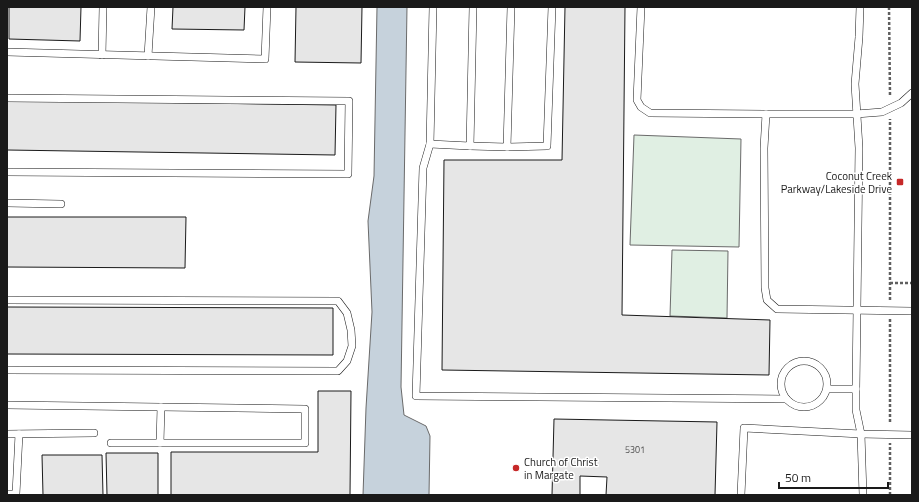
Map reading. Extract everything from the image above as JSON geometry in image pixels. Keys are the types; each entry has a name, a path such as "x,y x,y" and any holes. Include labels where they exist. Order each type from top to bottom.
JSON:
{"lane":[{"path":"102,54 103,7"},
{"path":"148,56 151,7"},
{"path":"7,52 265,59 266,7"},
{"path":"433,7 430,144 423,168 416,396 786,400"},
{"path":"470,146 473,7"},
{"path":"507,147 511,7"},
{"path":"430,144 507,147 547,146 552,7"},
{"path":"641,7 637,100 641,107 650,113 856,114 882,112 901,103 912,93"},
{"path":"860,7 860,37 855,84 859,148 856,410 860,434 863,495"},
{"path":"7,98 349,102 349,109 348,174 7,172"},
{"path":"766,114 764,156 765,288 767,300 777,309 912,311"},
{"path":"7,203 61,204"},
{"path":"7,300 338,301 347,313 351,330 352,346 347,360 338,371 7,370"},
{"path":"802,360 810,361 822,368 826,374 828,382 827,389 820,402 813,406 799,407 786,400 782,393 781,378 789,366 795,362 802,360"},
{"path":"827,389 856,388"},
{"path":"7,405 305,409 304,443 112,443"},
{"path":"160,443 161,407"},
{"path":"741,495 744,428 912,435"},
{"path":"7,434 94,434"},
{"path":"7,494 16,494 19,434"}],"path":[{"path":"889,7 890,495"},
{"path":"890,283 912,283"}],"green space":[{"path":"634,135 741,139 739,247 630,245"},
{"path":"672,250 728,251 727,318 670,316"}],"shaded area":[{"path":"377,7 407,7 401,387 404,415 426,426 430,436 429,495 363,495 366,408 372,312 368,221 374,176"}],"building":[{"path":"9,7 81,7 80,41 9,39"},
{"path":"173,7 245,7 244,30 172,29"},
{"path":"296,7 362,7 361,63 295,62"},
{"path":"565,7 625,7 622,315 770,320 769,375 442,370 444,160 562,160"},
{"path":"7,100 336,105 335,155 7,150"},
{"path":"7,217 186,217 185,268 7,267"},
{"path":"7,307 333,308 333,355 7,354"},
{"path":"318,391 351,391 350,495 171,495 171,452 318,452"},
{"path":"554,419 717,422 715,495 606,495 607,477 580,476 580,495 552,495"},
{"path":"106,453 158,453 158,495 107,495"},
{"path":"42,455 102,455 103,495 43,495"}],"place":[{"name":"Coconut Creek Parkway/Lakeside Drive","path":"900,182"},
{"name":"Church of Christ in Margate","path":"516,468"}]}
